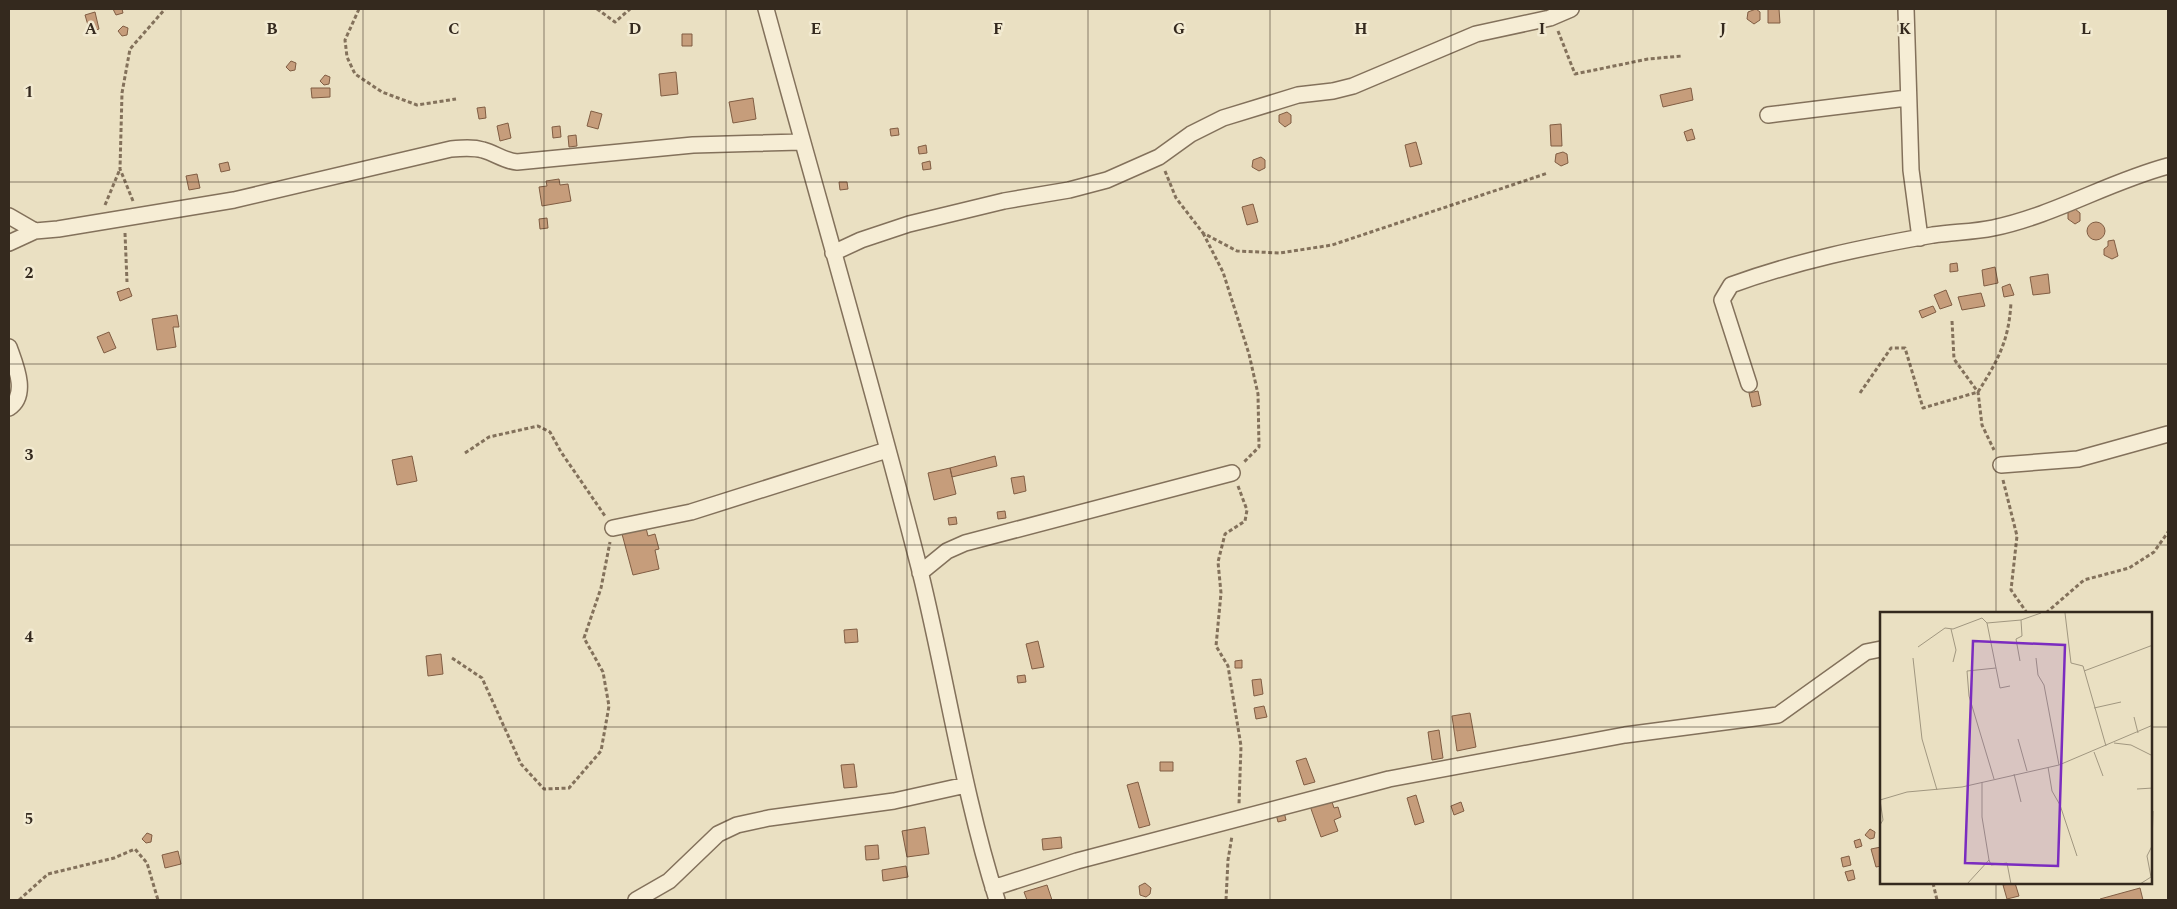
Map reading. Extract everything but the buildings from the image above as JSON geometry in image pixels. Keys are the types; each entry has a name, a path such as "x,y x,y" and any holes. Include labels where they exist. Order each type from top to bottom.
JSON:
{"street":[{"path":"766,9 920,573 938,645 966,785 995,894 1077,861 1389,779 1625,734 1745,718 1778,716 1866,652 1880,649"},
{"path":"833,253 861,240 909,224 1004,202 1069,190 1107,180 1159,157 1191,134 1258,106 1298,95 1333,91 1353,86 1476,34 1550,18 1571,9"},
{"path":"1906,9 1907,98 1911,170 1920,238"},
{"path":"1768,116 1907,98"},
{"path":"9,243 34,231 234,200 451,149 484,150 509,161 517,162 693,145 801,142"},
{"path":"1749,384 1722,300 1731,285 1770,270 1845,251 1992,228 2042,215 2128,178 2168,166"},
{"path":"9,216 34,231"},
{"path":"9,347 20,387 17,399 9,408"},
{"path":"2001,465 2078,459 2168,434"},
{"path":"613,528 691,512 887,450"},
{"path":"920,573 954,547 965,543 1232,473"},
{"path":"636,900 651,894 669,881 718,834 737,825 769,818 885,802 966,785"}],"path":[{"path":"127,282 132,217 120,169 122,93 130,49 165,9"},
{"path":"359,9 346,40 347,58 355,74 382,92 417,105 456,99"},
{"path":"597,9 615,22 630,9"},
{"path":"1550,18 1575,74 1648,58 1682,56"},
{"path":"1159,157 1176,198 1203,233 1223,272 1249,354 1258,394 1259,447 1232,473 1247,510 1245,521 1225,534 1218,562 1221,593 1216,646 1228,666 1241,746 1238,818 1231,840 1226,900"},
{"path":"99,222 110,189 120,169"},
{"path":"1203,233 1237,251 1280,253 1332,245 1548,173"},
{"path":"1860,393 1891,348 1905,348 1923,408 1978,392 2000,358 2010,320 2011,302"},
{"path":"452,658 482,678 521,764 544,789 569,788 601,751 609,706 603,672 584,638 601,588 613,528 561,452 550,432 538,426 490,437 465,453"},
{"path":"2047,612 2084,580 2129,568 2154,552 2168,532"},
{"path":"19,900 48,874 114,858 135,849 147,863 158,900"},
{"path":"1933,884 1937,900"}]}
